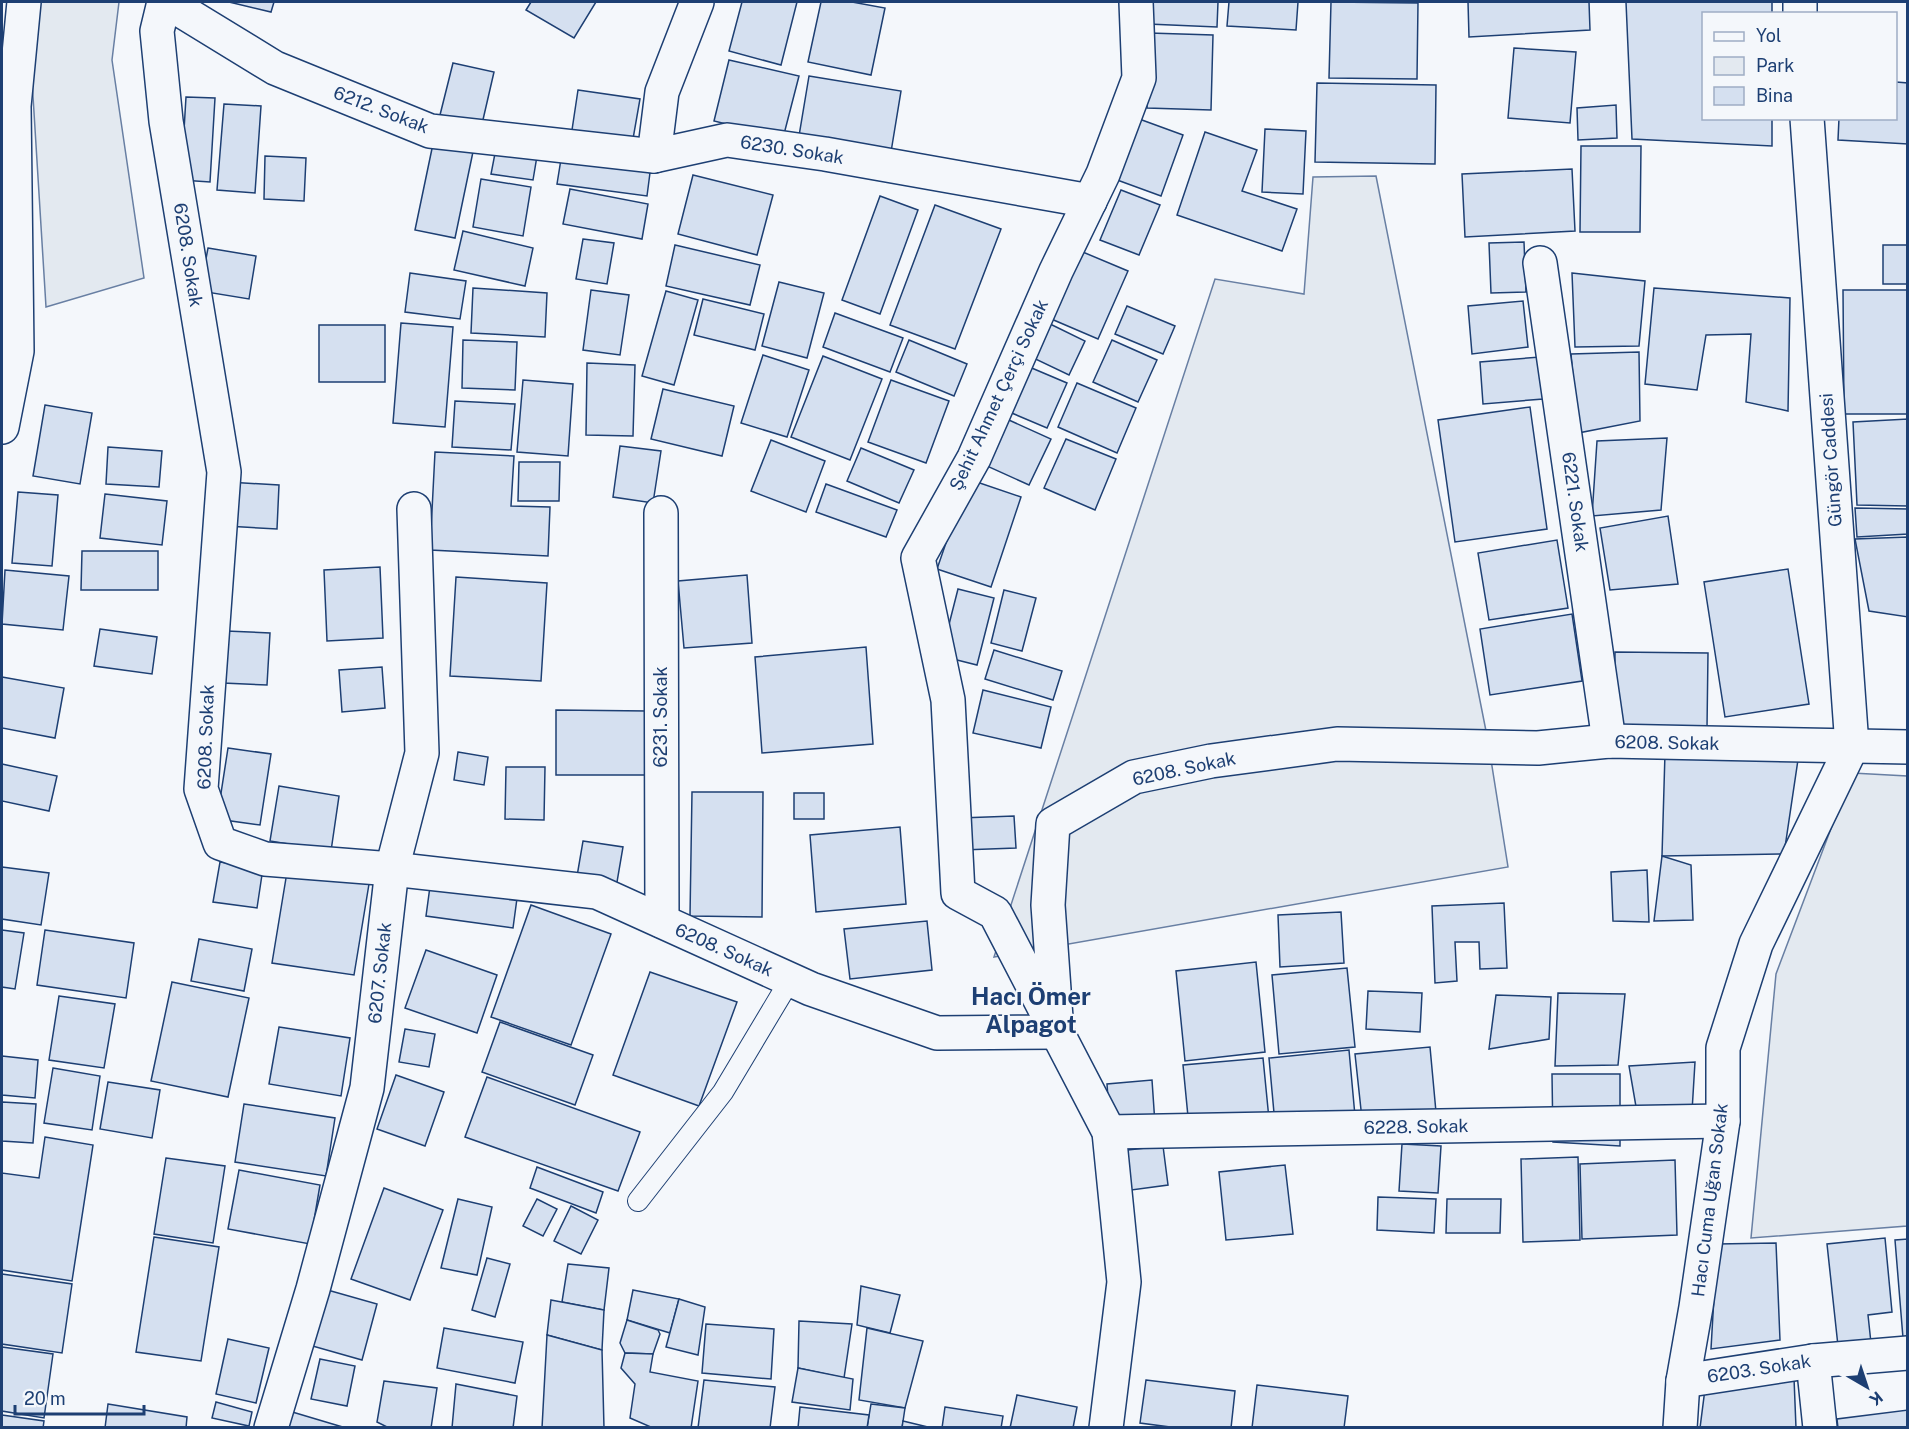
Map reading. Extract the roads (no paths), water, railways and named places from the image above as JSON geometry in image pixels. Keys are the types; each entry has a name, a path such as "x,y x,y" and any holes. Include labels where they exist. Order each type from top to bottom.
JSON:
{"street":[{"path":"2,427 17,351 14,106 24,2"},
{"name":"6212. Sokak","path":"165,2 275,68 430,131 654,156"},
{"name":"6208. Sokak","path":"165,2 157,32 166,121 224,472 201,789 220,843 265,859 392,869 597,892 811,989 937,1033 1057,1032 1048,905 1053,824 1134,777 1211,761 1337,744 1538,748 1609,741 1852,746"},
{"path":"654,156 662,92 697,2"},
{"name":"Şehit Ahmet Çerçi Sokak","path":"1106,1428 1124,1282 1109,1132 995,913 958,893 948,700 918,558 974,458 1056,271 1102,174 1139,78 1136,2"},
{"name":"Güngör Caddesi","path":"1807,120 1852,746"},
{"name":"6230. Sokak","path":"654,156 727,140 825,154 1090,201"},
{"name":"6221. Sokak","path":"1540,263 1609,741"},
{"name":"6207. Sokak","path":"271,1428 313,1289 367,1088 392,869 422,753 414,509"},
{"name":"6231. Sokak","path":"661,513 662,921"},
{"path":"1852,746 1908,747"},
{"name":"Hacı Cuma Uğan Sokak","path":"1680,1428 1683,1381 1723,1121 1723,1048 1756,944 1852,746"},
{"name":"6228. Sokak","path":"1109,1132 1723,1121"},
{"name":"6203. Sokak","path":"1683,1381 1812,1360 1908,1353"},
{"path":"1812,1360 1821,1428"}],"lane":[{"path":"638,1201 723,1092 790,980"}],"district":[{"name":"Hacı Ömer Alpagot","path":"1031,1011"}]}
